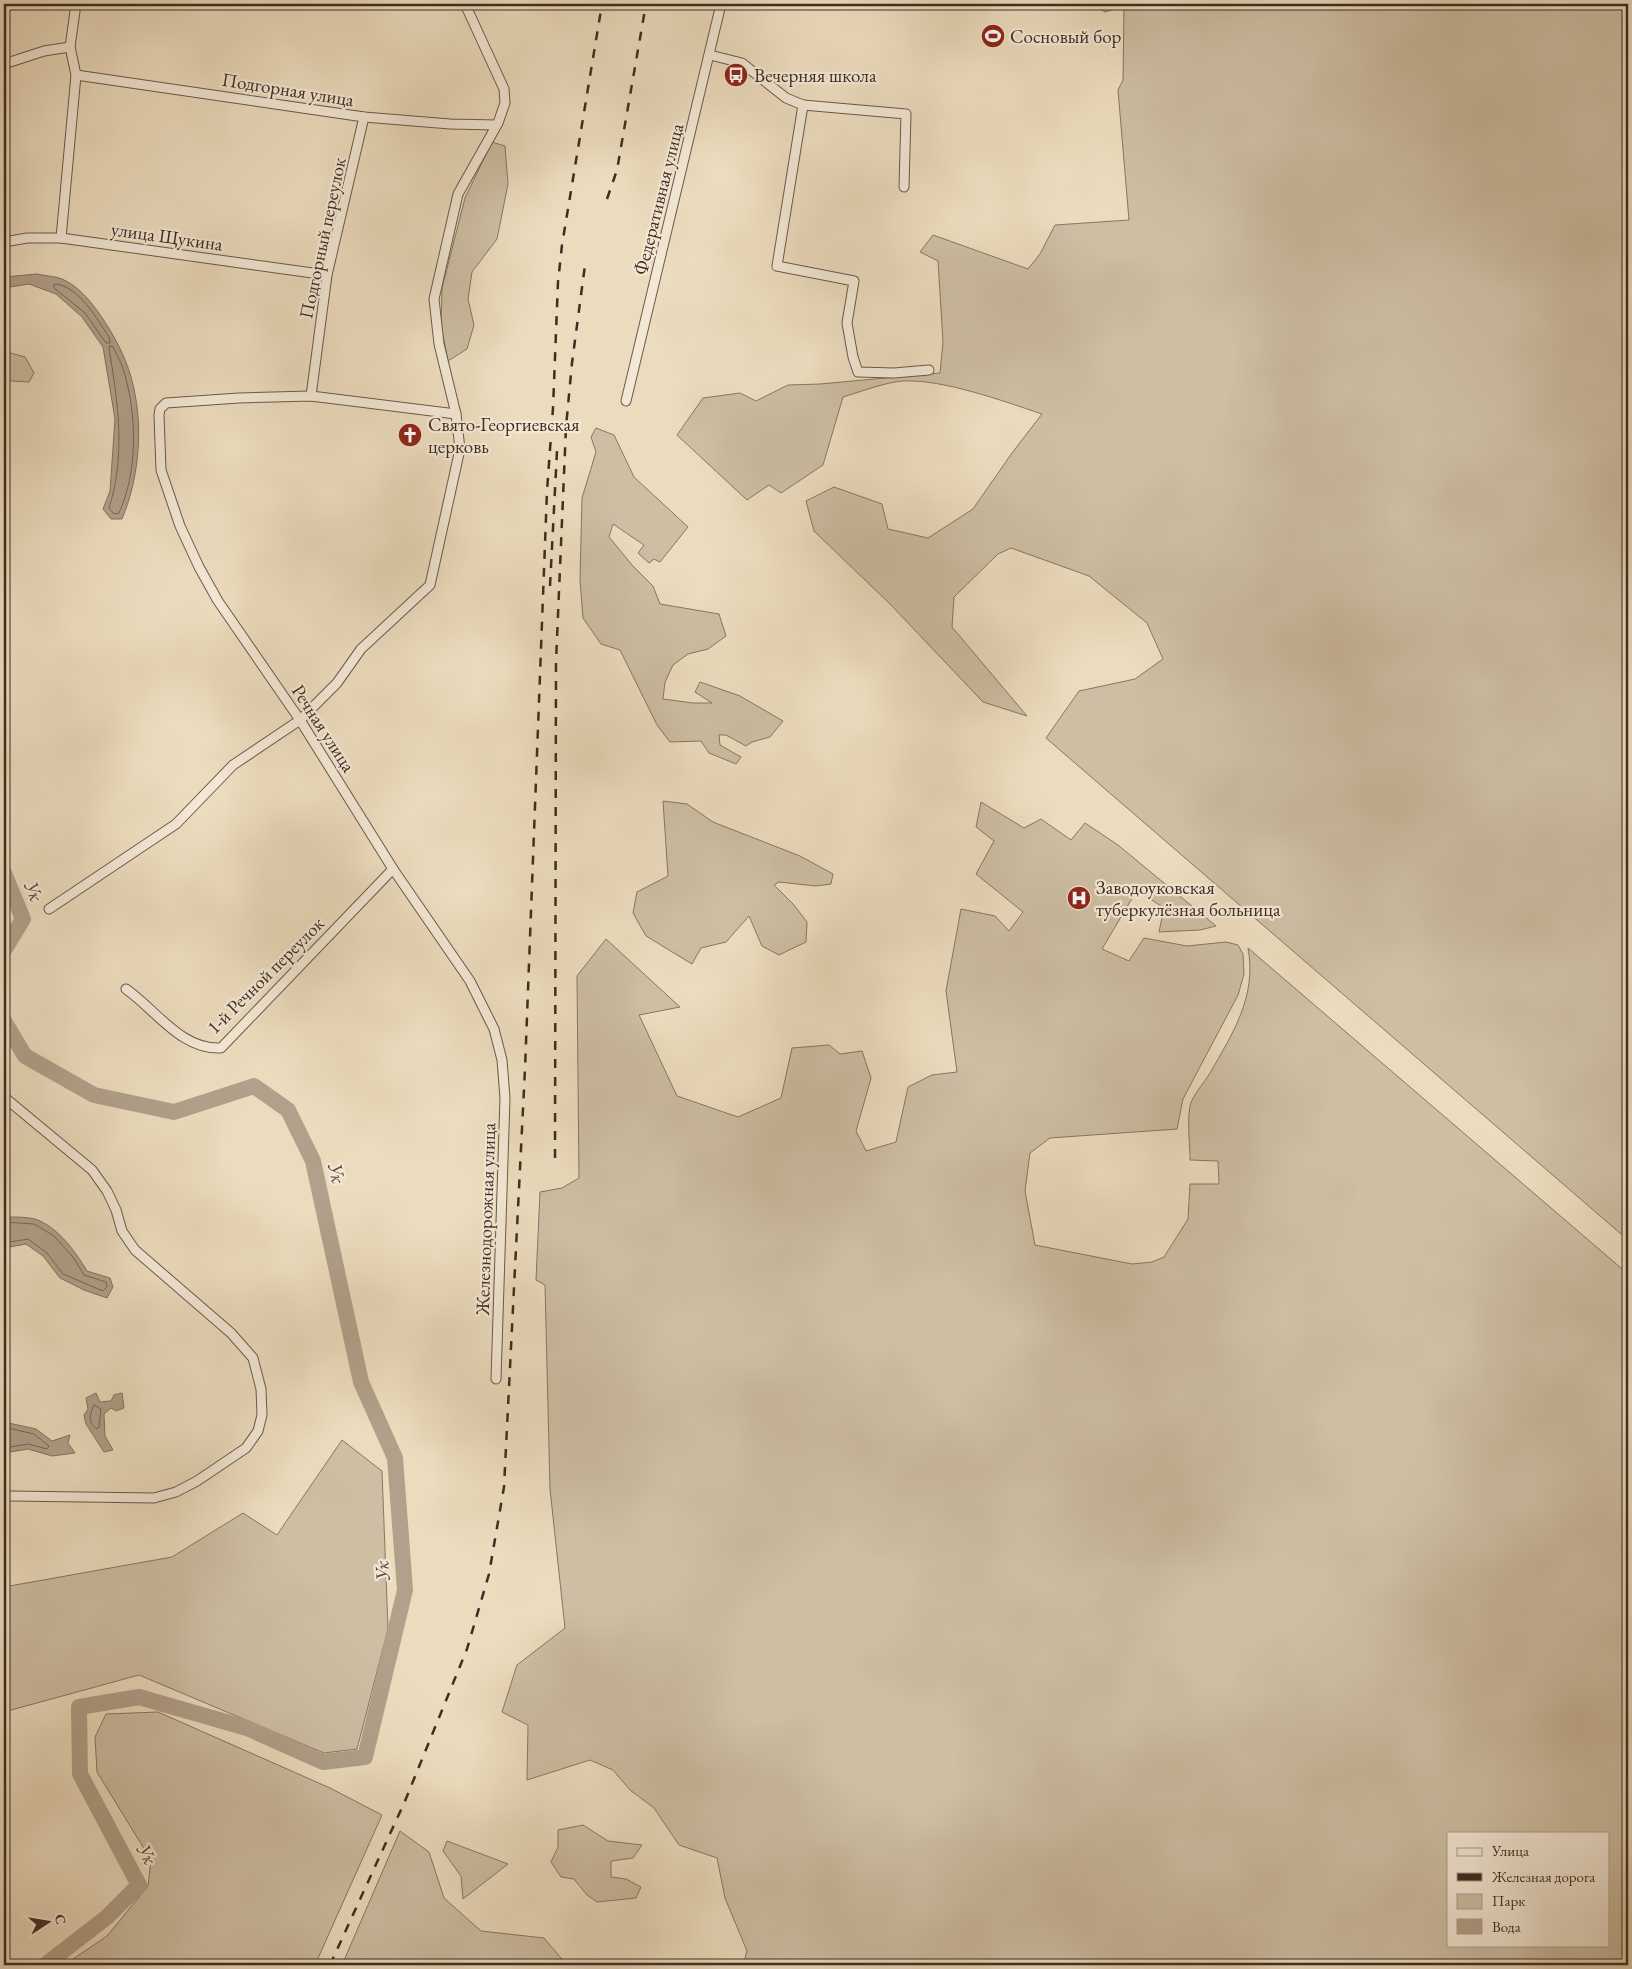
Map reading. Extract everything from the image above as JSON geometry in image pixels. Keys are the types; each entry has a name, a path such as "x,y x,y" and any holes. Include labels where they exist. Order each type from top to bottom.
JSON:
{"street":[{"path":"61,238 76,74 70,47 76,4"},
{"path":"50,909 176,824 232,765 300,720 337,683 361,649 430,585 460,449 456,414 439,344 434,299 458,194 496,125 505,103 504,89 465,4"},
{"name":"Федеративная улица","path":"626,401 724,4"},
{"path":"4,64 44,51 70,47"},
{"path":"710,55 742,62 786,98 803,105 906,114 904,187"},
{"name":"Подгорная улица","path":"76,74 364,118 496,125"},
{"path":"803,105 777,266 854,281 846,323 858,372 894,373 929,370"},
{"name":"Подгорный переулок","path":"311,396 327,275 364,118"},
{"name":"улица Щукина","path":"4,242 27,238 61,238 327,275"},
{"path":"311,396 456,414"},
{"name":"Речная улица","path":"311,396 166,403 160,409 159,415 160,470 180,526 199,567 218,601 300,720 393,869 470,981 494,1029 502,1060"},
{"name":"1-й Речной переулок","path":"126,990 165,1024 198,1045 221,1048 393,869"},
{"name":"Железнодорожная улица","path":"496,1378 506,1098 502,1060"},
{"path":"4,1096 92,1170 107,1191 116,1210 122,1230 135,1250 231,1333 253,1358 261,1389 262,1415 258,1431 246,1448 210,1473 176,1492 154,1498 10,1496"}],"green space":[{"path":"1092,4 1628,4 1628,1240 1046,738 1079,691 1135,679 1163,659 1147,623 1089,576 1011,548 998,554 954,597 952,627 1027,716 983,702 891,605 814,531 806,501 834,487 882,504 888,529 928,538 973,509 1042,414 973,392 936,383 903,381 889,383 843,397 823,465 781,493 769,485 747,500 677,435 703,398 740,393 756,401 788,385 820,384 940,373 943,342 938,261 920,252 933,235 1028,269 1040,254 1055,225 1129,220 1118,90 1123,80 1124,6 1105,12"},
{"path":"492,142 505,146 508,184 497,239 472,272 468,299 474,325 467,349 448,361 441,325 442,288 465,198"},
{"path":"4,346 7,352 25,357 34,373 29,382 12,381 4,376"},
{"path":"596,428 614,435 634,477 688,527 660,562 654,559 649,563 638,553 644,545 613,524 609,537 632,565 653,586 660,604 719,614 726,636 708,649 688,654 673,665 665,682 663,699 693,703 712,703 695,692 700,682 740,696 783,721 770,737 752,742 746,746 726,735 719,735 720,745 741,757 736,764 709,753 701,741 670,742 657,725 620,650 601,644 583,618 580,580 582,498 596,452 591,437"},
{"path":"663,801 687,804 713,822 800,856 833,874 831,884 816,886 779,882 774,885 794,905 807,922 806,942 779,955 762,946 749,916 726,942 701,948 692,964 646,936 633,913 637,892 668,876"},
{"path":"981,802 1024,828 1041,819 1071,840 1085,823 1118,845 1216,926 1200,930 1159,932 1164,908 1137,890 1102,949 1129,961 1144,938 1187,946 1226,942 1238,945 1243,954 1244,974 1238,995 1183,1099 1177,1129 1050,1138 1030,1153 1025,1191 1035,1245 1132,1264 1152,1262 1164,1257 1188,1219 1190,1184 1219,1184 1218,1161 1190,1160 1189,1112 1193,1098 1219,1058 1241,1014 1249,982 1248,948 1628,1274 1628,1965 743,1965 747,1951 725,1898 717,1858 679,1845 654,1808 630,1790 613,1770 590,1760 527,1780 528,1725 502,1712 517,1665 565,1628 550,1489 545,1285 536,1280 540,1192 562,1188 579,1178 577,976 606,939 680,1007 639,1015 677,1096 738,1117 781,1098 792,1048 829,1045 840,1054 862,1051 871,1078 856,1131 866,1151 896,1142 908,1087 932,1075 957,1072 946,991 961,909 995,916 1009,931 1023,912 976,874 994,841 976,827"},
{"path":"342,1440 382,1471 388,1629 357,1749 324,1753 139,1675 4,1712 4,1587 172,1557 243,1513 277,1535"},
{"path":"158,1712 330,1788 382,1815 315,1965 64,1965 107,1936 148,1886 151,1860 97,1772 95,1737 106,1714"},
{"path":"583,1825 608,1841 642,1845 633,1858 611,1861 611,1877 626,1879 641,1887 636,1898 597,1902 587,1895 574,1879 561,1877 551,1862 558,1847 558,1830"},
{"path":"400,1831 429,1852 444,1898 481,1931 544,1938 567,1965 342,1965"},
{"path":"447,1841 508,1864 463,1899 461,1876 443,1851"}],"water":[{"path":"37,274 63,279 85,296 110,330 122,353 131,377 138,412 138,449 133,485 122,519 111,519 103,509 110,491 115,419 103,347 82,317 56,294 29,284 4,288 4,277"},
{"path":"4,1218 35,1219 51,1227 72,1248 87,1271 110,1278 113,1287 107,1298 84,1290 60,1278 43,1256 26,1244 4,1248"},
{"path":"96,1393 100,1402 111,1401 114,1395 122,1393 124,1408 116,1411 111,1408 104,1414 105,1436 113,1450 104,1452 86,1424 84,1415 88,1409 86,1398"},
{"path":"4,1422 36,1429 52,1441 70,1435 68,1443 75,1453 52,1456 28,1449 4,1453"}],"waterway":[{"name":"Ук","path":"4,873 23,919 4,950"},
{"name":"Ук","path":"4,1021 25,1056 94,1095 174,1112 254,1086 288,1110 313,1161 361,1382 395,1458 405,1590 365,1757 323,1762 247,1728 139,1697 79,1707 80,1774 139,1885 107,1917 45,1965"}],"railway":[{"path":"330,1965 405,1801 467,1649 489,1574 504,1487 525,1069 547,491 553,408 558,282 562,245 602,4"},
{"path":"607,199 617,170 646,4"},
{"path":"555,1158 556,662 566,427 585,265"},
{"path":"550,586 557,451"}],"place":[{"name":"Сосновый бор","path":"993,36"},
{"name":"Вечерняя школа","path":"736,75"},
{"name":"Свято-Георгиевская церковь","path":"410,435"},
{"name":"Заводоуковская туберкулёзная больница","path":"1079,898"}]}
